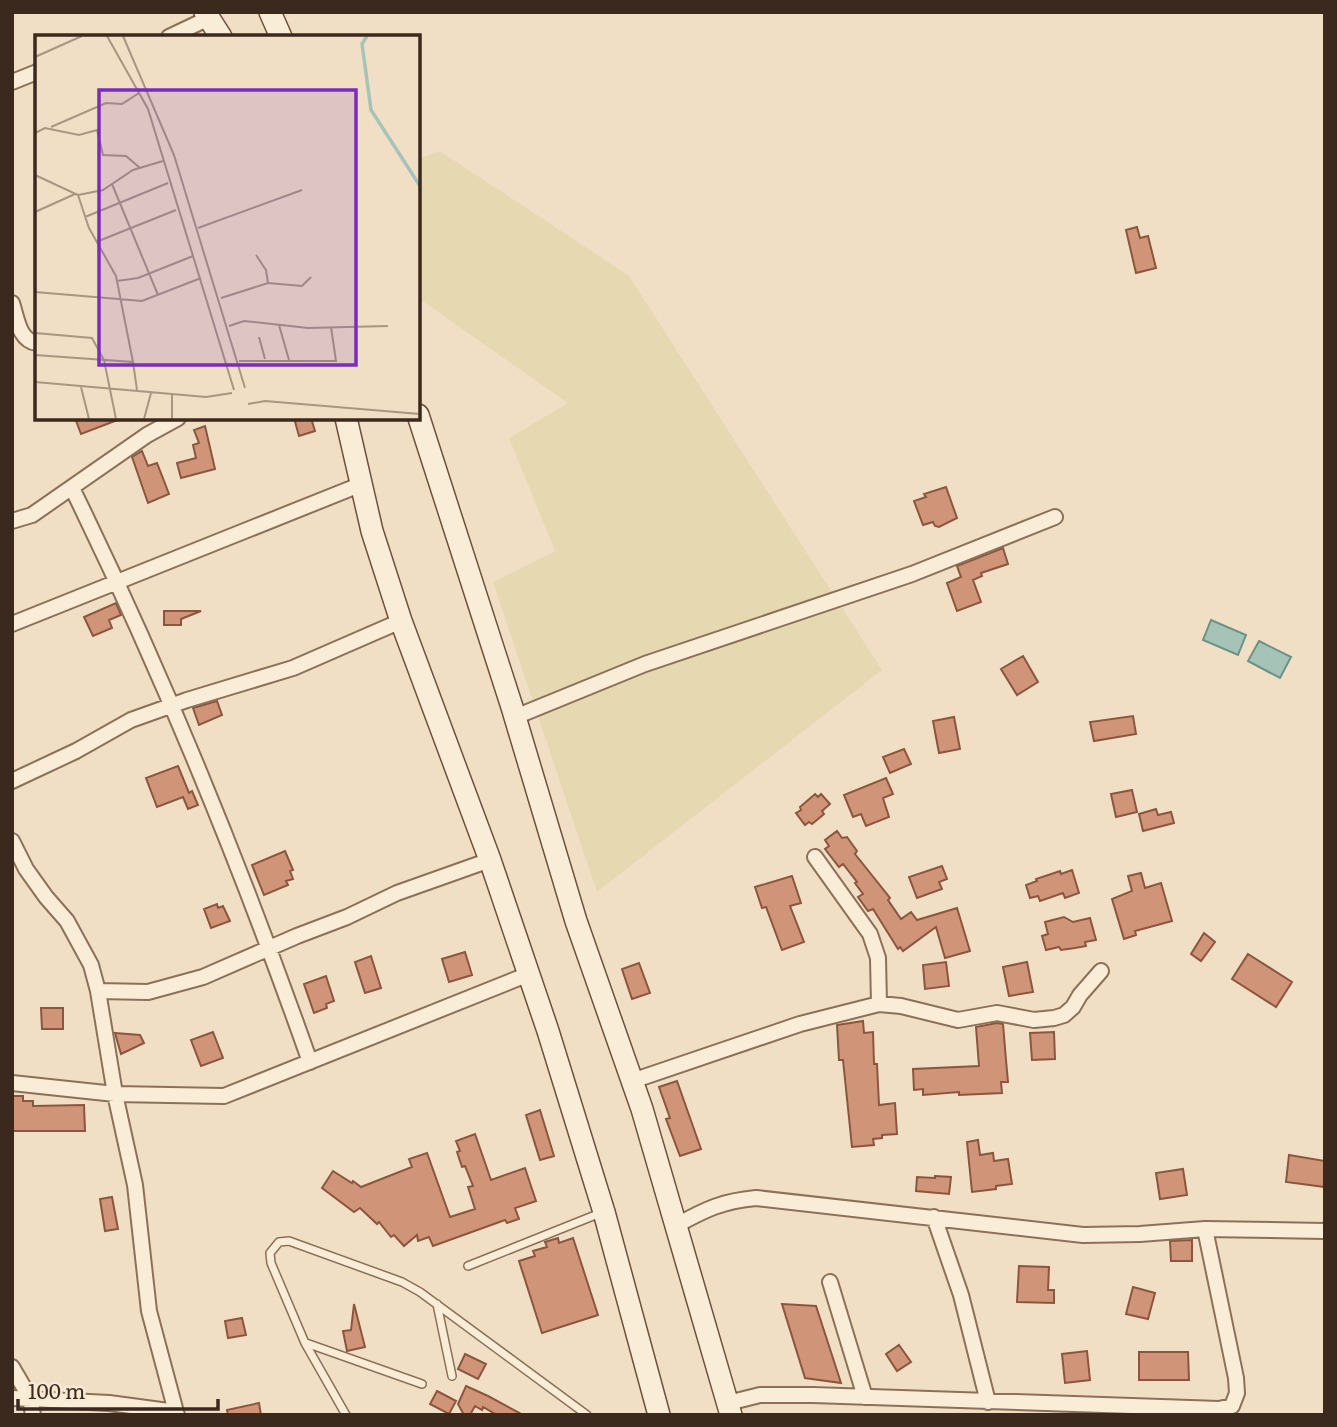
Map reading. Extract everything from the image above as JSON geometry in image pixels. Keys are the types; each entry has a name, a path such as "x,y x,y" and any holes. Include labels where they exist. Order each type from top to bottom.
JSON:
{"street":[{"path":"270,12 280,35"},
{"path":"172,35 207,15 220,35"},
{"path":"12,82 35,73"},
{"path":"12,303 23,336 35,343"},
{"path":"12,521 32,515 147,435 174,420"},
{"path":"346,420 372,531 401,621 490,860 529,974 604,1212 659,1415"},
{"path":"420,420 515,717 576,921 632,1081 730,1409 760,1395 1219,1409 1231,1406 1237,1394 1236,1378 1205,1229"},
{"path":"12,624 362,484"},
{"path":"72,488 118,582 172,706 270,947 310,1062"},
{"path":"515,717 645,664 912,574 1055,517"},
{"path":"12,780 76,751 131,720 293,668 401,621"},
{"path":"12,841 33,878 67,921 92,965 115,1094 135,1185 149,1311 176,1413 109,1403 12,1398"},
{"path":"815,857 870,934 878,958 879,1003"},
{"path":"98,991 148,992 202,977 347,917 397,893 490,860"},
{"path":"632,1081 800,1024 879,1003 958,1020 997,1013 1034,1020 1054,1018 1064,1015 1073,1007 1101,971"},
{"path":"12,1083 115,1094 224,1096 529,974"},
{"path":"677,1225 709,1207 730,1200 755,1198 1083,1235 1205,1229 1325,1231"},
{"path":"934,1217 961,1295 988,1402"},
{"path":"830,1282 865,1397"},
{"path":"12,1367 30,1398 33,1415"}],"lane":[{"path":"468,1266 604,1212"},
{"path":"346,1415 305,1343 271,1263 270,1253 279,1242 289,1241 402,1282 437,1303 587,1415"},
{"path":"437,1303 452,1376"},
{"path":"305,1343 422,1384"}],"shaded area":[{"path":"440,151 629,276 882,670 597,892 493,582 555,551 509,438 568,403 420,299 420,158"},
{"path":"1211,620 1246,635 1238,655 1203,640"},
{"path":"1259,641 1291,657 1280,678 1248,661"}],"building":[{"path":"1137,227 1140,238 1148,236 1156,268 1136,273 1126,230"},
{"path":"76,420 117,420 81,434"},
{"path":"295,420 312,420 315,431 299,436"},
{"path":"205,426 215,469 181,478 177,463 196,458 193,445 199,443 194,430"},
{"path":"142,451 148,466 157,463 169,494 148,503 132,457"},
{"path":"946,487 957,518 939,527 933,522 923,525 914,501 926,497 924,494"},
{"path":"1003,548 1008,564 981,573 982,576 973,580 981,602 957,611 947,583 961,577 957,566"},
{"path":"116,603 121,615 109,620 112,628 93,636 84,617"},
{"path":"164,611 201,611 181,619 181,625 164,625"},
{"path":"1023,656 1038,682 1017,695 1001,669"},
{"path":"217,701 222,715 199,725 193,708"},
{"path":"1133,716 1136,734 1094,741 1090,722"},
{"path":"954,717 960,749 939,753 933,721"},
{"path":"904,749 911,764 890,773 883,757"},
{"path":"178,766 189,793 192,791 198,805 188,809 183,797 157,807 146,778"},
{"path":"886,778 893,794 883,798 889,817 866,826 861,814 853,817 844,795"},
{"path":"1132,790 1137,812 1116,817 1111,794"},
{"path":"815,794 818,797 821,794 830,804 822,811 824,814 812,824 809,822 805,825 796,813"},
{"path":"1156,809 1158,815 1171,812 1174,823 1143,831 1139,814"},
{"path":"837,831 842,838 847,837 857,851 855,854 890,898 888,900 901,919 911,912 917,920 957,908 970,951 945,958 936,927 903,951 900,947 898,949 873,909 868,911 858,897 863,894 855,883 857,882 843,864 839,867 825,849 829,846 825,840"},
{"path":"285,851 293,870 290,871 293,879 286,881 288,885 264,895 252,865"},
{"path":"942,866 947,879 939,882 942,889 917,898 909,877"},
{"path":"1072,870 1079,893 1065,898 1063,893 1040,901 1038,896 1030,898 1026,885 1060,871 1061,874"},
{"path":"1141,873 1145,888 1161,883 1172,921 1135,931 1136,935 1124,939 1112,899 1132,891 1128,876"},
{"path":"792,876 801,903 790,906 804,942 782,950 766,907 762,908 755,887"},
{"path":"217,904 218,908 223,906 230,921 211,928 204,909"},
{"path":"1064,917 1073,922 1090,918 1096,940 1085,942 1086,946 1046,950 1042,936 1048,934 1045,922"},
{"path":"1204,933 1215,942 1201,961 1191,954"},
{"path":"465,952 472,975 449,982 442,959"},
{"path":"1248,954 1292,982 1276,1007 1232,979"},
{"path":"371,956 381,988 365,993 355,962"},
{"path":"946,962 949,986 925,989 923,965"},
{"path":"1027,962 1033,992 1009,996 1003,967"},
{"path":"639,963 650,993 632,999 622,969"},
{"path":"326,976 334,1001 326,1004 327,1008 314,1013 304,984"},
{"path":"41,1008 63,1008 63,1029 42,1029"},
{"path":"863,1021 864,1033 873,1032 879,1105 895,1103 897,1134 873,1139 874,1145 852,1147 843,1060 839,1060 837,1025"},
{"path":"1003,1024 1008,1082 1001,1082 1002,1093 923,1095 923,1089 914,1090 913,1069 979,1066 976,1027"},
{"path":"213,1032 223,1058 201,1066 191,1040"},
{"path":"1054,1032 1055,1059 1032,1060 1030,1033"},
{"path":"115,1033 140,1035 144,1043 121,1054"},
{"path":"677,1081 701,1149 680,1156 666,1119 670,1118 659,1087"},
{"path":"12,1096 23,1096 23,1101 33,1101 33,1106 84,1105 85,1131 12,1131"},
{"path":"540,1110 554,1156 540,1160 526,1115"},
{"path":"475,1134 491,1180 525,1168 536,1201 515,1208 519,1219 507,1223 505,1220 433,1246 429,1237 418,1241 417,1235 404,1246 360,1208 354,1212 322,1188 333,1171 361,1187 412,1167 409,1159 427,1153 450,1217 475,1209 468,1187 473,1186 465,1166 462,1167 456,1141"},
{"path":"978,1140 980,1155 993,1153 994,1161 1008,1159 1012,1184 972,1192 967,1142"},
{"path":"1289,1155 1325,1161 1325,1187 1286,1182"},
{"path":"1183,1169 1187,1195 1160,1199 1156,1173"},
{"path":"917,1177 951,1177 949,1194 916,1191"},
{"path":"112,1197 118,1229 105,1231 100,1199"},
{"path":"558,1238 559,1243 573,1238 598,1315 542,1333 519,1261 535,1256 533,1251 547,1247 545,1242"},
{"path":"1192,1240 1192,1261 1171,1261 1170,1241"},
{"path":"1019,1266 1049,1267 1048,1290 1054,1290 1054,1303 1017,1302"},
{"path":"1133,1287 1155,1293 1148,1319 1126,1314"},
{"path":"354,1304 365,1347 347,1351 343,1331 351,1330"},
{"path":"782,1304 816,1306 841,1383 805,1378"},
{"path":"242,1318 246,1335 228,1338 225,1321"},
{"path":"899,1345 911,1362 897,1371 886,1354"},
{"path":"1087,1351 1090,1380 1065,1383 1062,1354"},
{"path":"1139,1352 1188,1352 1189,1380 1139,1380"},
{"path":"465,1354 486,1364 478,1379 458,1369"},
{"path":"466,1386 523,1415 497,1415 483,1407 482,1410 475,1406 470,1415 464,1415 458,1404"},
{"path":"437,1391 456,1401 449,1414 430,1404"},
{"path":"259,1403 261,1415 228,1415 227,1410"}]}
